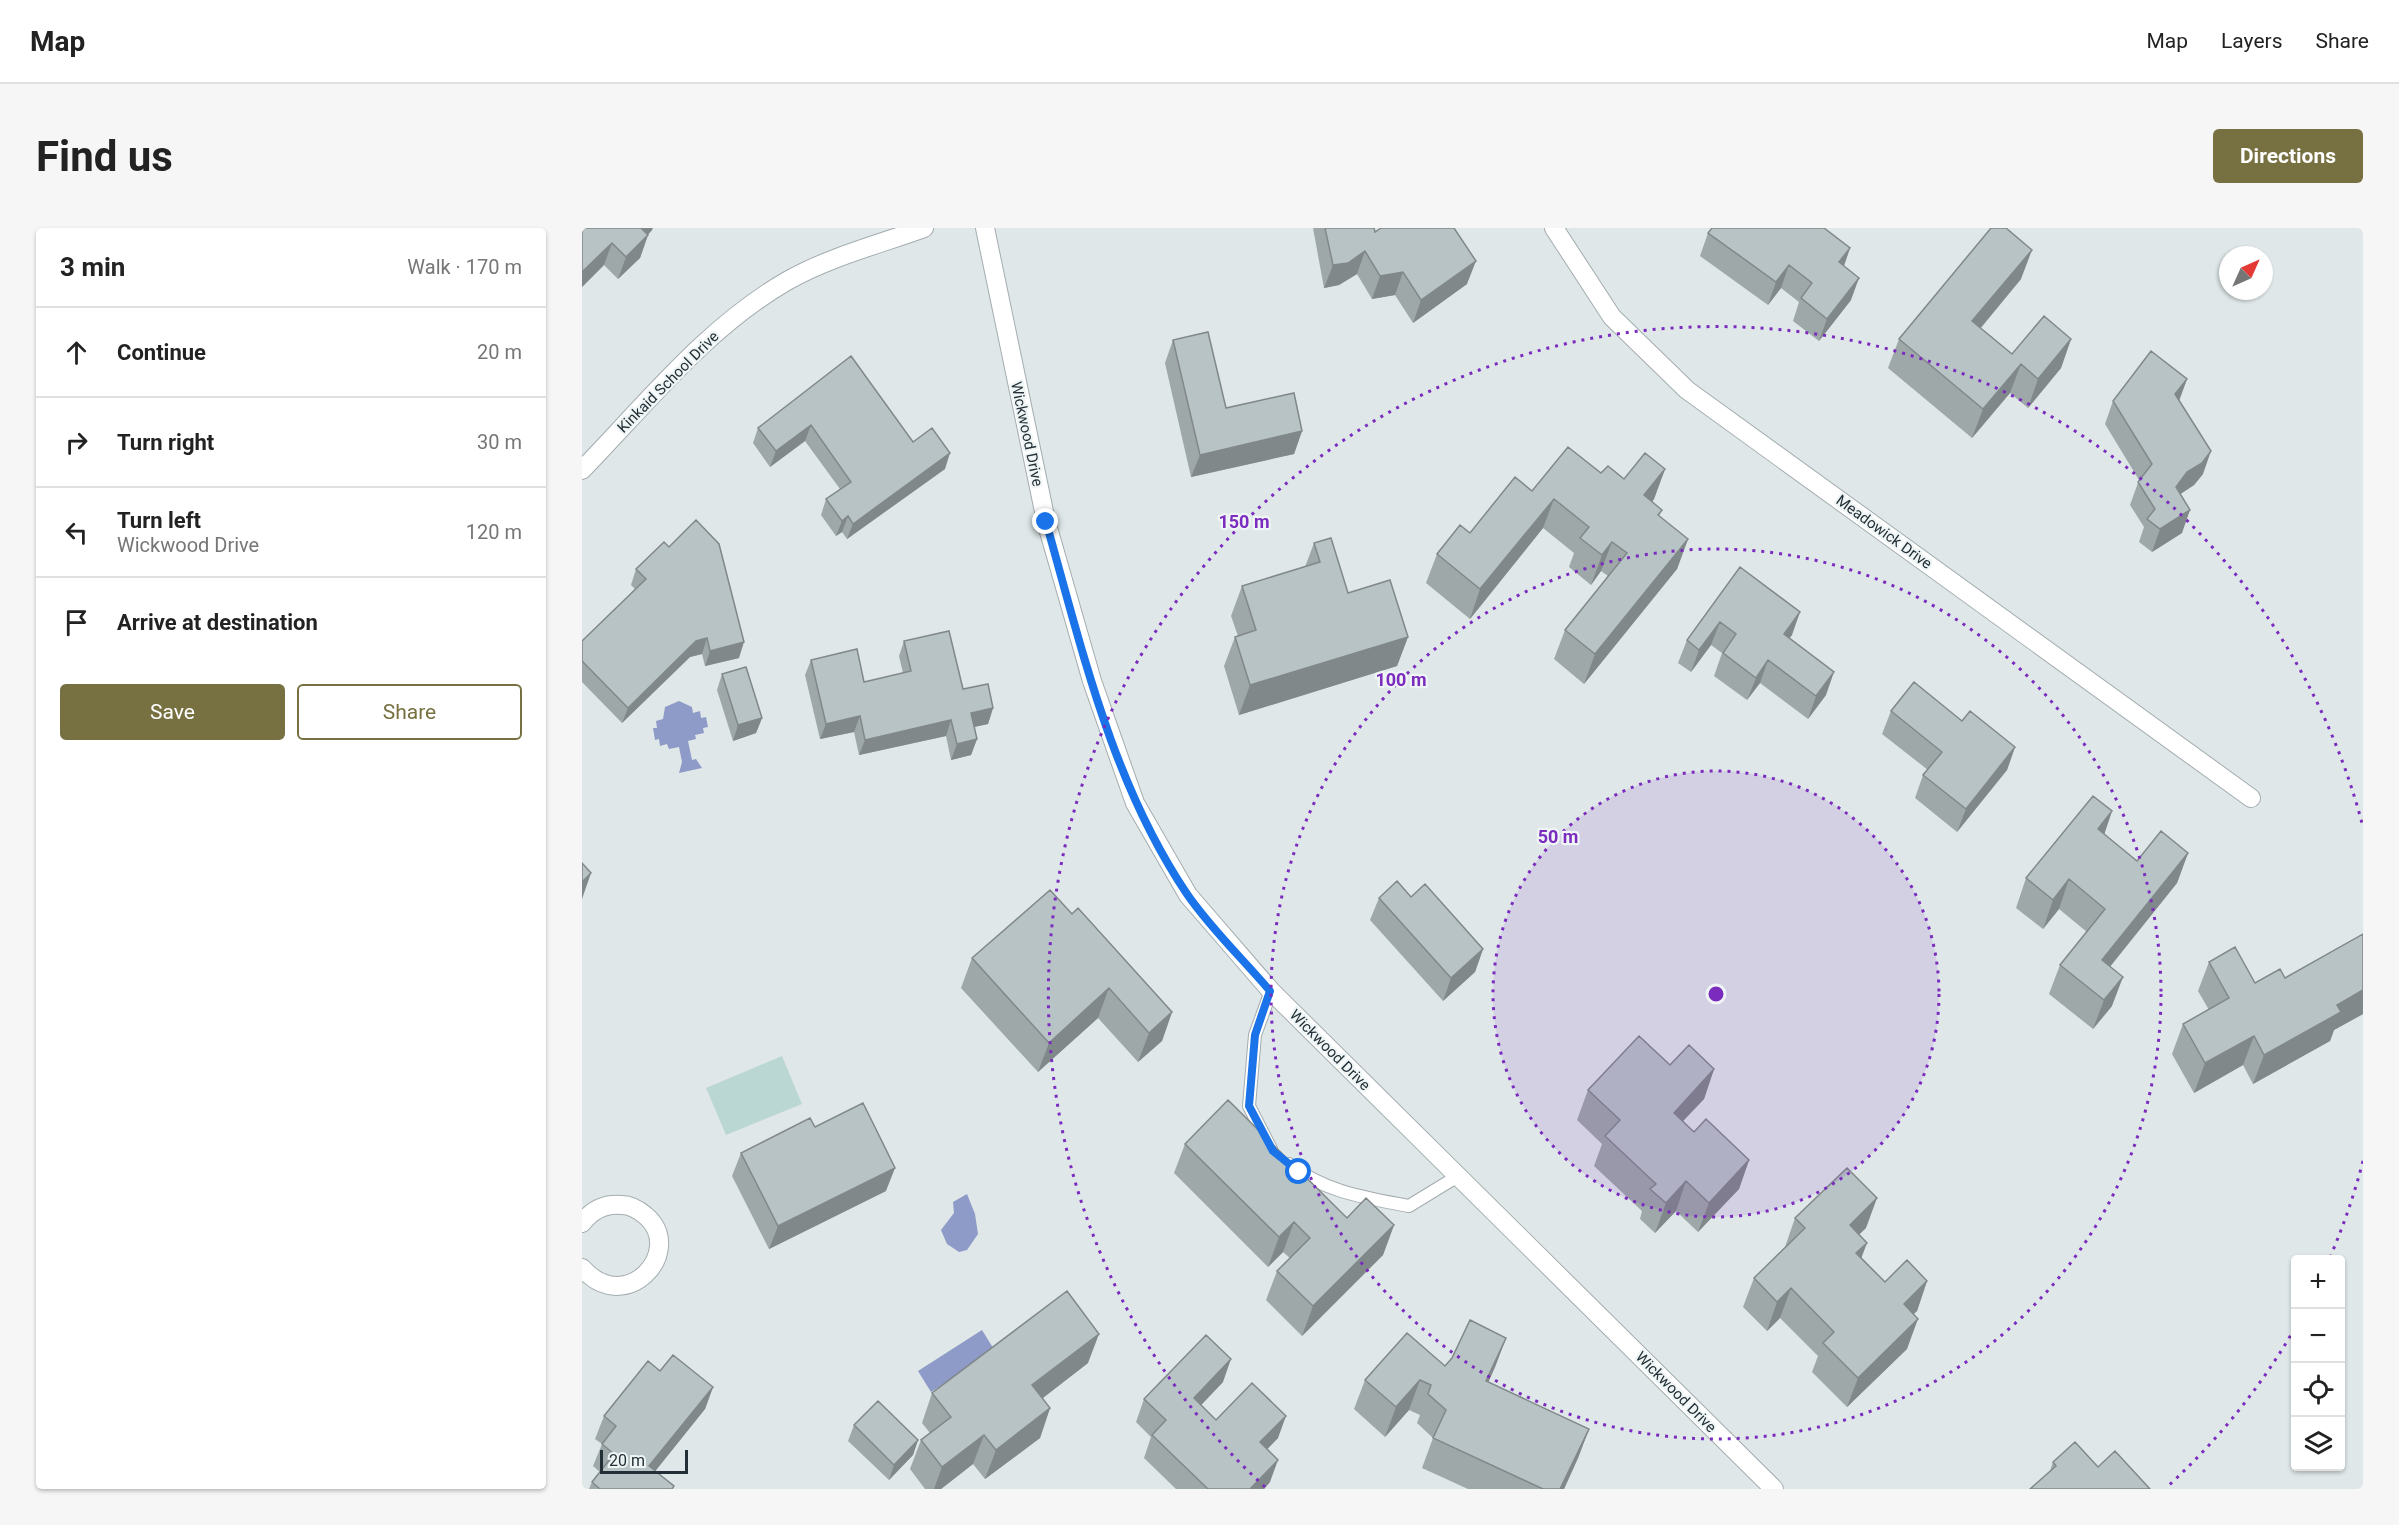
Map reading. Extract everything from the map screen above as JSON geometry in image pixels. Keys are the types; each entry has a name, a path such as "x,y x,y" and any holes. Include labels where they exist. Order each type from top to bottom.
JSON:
{"street":[{"name":"Kinkaid School Drive","path":"582,470 712,335 772,292 788,281 839,259 924,228"},
{"name":"Wickwood Drive","path":"984,228 1046,522 1092,681 1135,803 1188,895 1270,991 1774,1489"},
{"name":"Meadowick Drive","path":"1554,228 1612,317 1687,390 2251,798"},
{"path":"582,1223 599,1208 612,1204 627,1205 650,1220 659,1245 651,1270 642,1279 630,1285 616,1288 603,1285 582,1269"}],"lane":[{"path":"1270,991 1255,1035 1249,1106 1273,1151 1299,1172 1347,1195 1410,1206 1458,1176"}],"green space":[{"path":"782,1056 802,1104 726,1135 706,1088"}],"water":[{"path":"679,701 692,707 693,713 700,711 701,718 706,717 708,727 703,728 704,733 695,735 696,739 688,741 692,760 696,759 702,768 679,773 682,762 679,747 669,749 667,744 660,746 659,739 655,740 653,728 657,728 656,721 663,719 665,707"},
{"path":"967,1194 975,1214 978,1234 967,1250 959,1252 947,1244 941,1230 954,1213 953,1202"},
{"path":"982,1330 995,1351 931,1392 918,1371"}],"building":[{"path":"582,228 641,228 648,235 626,257 612,243 582,272"},
{"path":"1325,228 1374,228 1375,232 1381,228 1454,228 1476,261 1421,300 1403,272 1380,276 1365,251 1348,263 1333,265"},
{"path":"1712,228 1824,228 1850,248 1839,262 1859,278 1827,319 1801,298 1812,283 1789,265 1776,282 1708,233"},
{"path":"1991,228 2006,228 2032,250 1972,321 2012,354 2044,316 2071,339 2038,379 2021,364 1983,409 1899,339"},
{"path":"1208,332 1226,408 1294,393 1302,431 1200,455 1173,340"},
{"path":"2151,351 2187,379 2175,394 2211,451 2202,463 2187,472 2176,487 2190,510 2160,529 2147,519 2155,509 2138,482 2152,464 2113,401"},
{"path":"851,356 913,442 932,428 950,453 853,524 848,516 842,521 826,499 851,482 811,425 776,451 758,428"},
{"path":"1568,447 1601,473 1608,466 1624,479 1645,453 1665,469 1644,495 1662,510 1658,515 1688,539 1595,654 1565,630 1627,553 1612,542 1602,555 1580,538 1589,527 1554,499 1480,589 1437,554 1460,525 1470,533 1515,477 1532,491"},
{"path":"696,520 719,544 744,642 710,651 707,638 696,641 628,708 582,661 582,641 646,579 636,569 664,542 669,547"},
{"path":"1331,538 1348,593 1390,580 1408,637 1250,685 1235,637 1256,630 1242,586 1320,562 1314,543"},
{"path":"1740,567 1800,612 1784,634 1834,672 1816,696 1768,660 1756,678 1723,653 1736,634 1720,622 1699,650 1687,640"},
{"path":"949,631 963,689 988,684 993,708 971,713 977,739 957,744 951,720 865,740 860,716 826,724 811,660 857,649 864,682 911,671 904,641"},
{"path":"746,667 762,718 738,725 722,674"},
{"path":"1914,682 1962,721 1970,711 2015,747 1966,809 1923,775 1942,752 1891,711"},
{"path":"2093,796 2112,811 2098,829 2137,861 2161,831 2188,853 2102,960 2123,977 2104,1000 2060,965 2105,909 2069,879 2053,900 2026,878"},
{"path":"582,863 591,873 582,882"},
{"path":"1397,881 1411,897 1425,884 1483,949 1451,978 1379,898"},
{"path":"1050,890 1072,914 1078,908 1172,1012 1149,1033 1109,988 1049,1043 972,958"},
{"path":"2363,934 2363,990 2337,1005 2341,1012 2264,1055 2254,1036 2205,1063 2183,1024 2229,998 2209,962 2235,947 2255,983 2280,969 2285,978"},
{"path":"1639,1036 1670,1065 1689,1045 1714,1069 1674,1113 1694,1132 1706,1119 1749,1160 1709,1203 1686,1181 1666,1203 1650,1189 1656,1184 1605,1136 1620,1120 1588,1090"},
{"path":"1228,1100 1347,1218 1366,1198 1394,1225 1313,1306 1277,1271 1310,1238 1294,1222 1279,1237 1185,1144"},
{"path":"863,1103 895,1168 778,1226 741,1153 810,1118 815,1127"},
{"path":"1847,1168 1877,1198 1850,1225 1867,1243 1856,1253 1885,1282 1907,1260 1927,1281 1904,1304 1918,1319 1858,1378 1823,1343 1834,1332 1791,1288 1777,1302 1754,1278 1805,1228 1795,1218"},
{"path":"1067,1291 1099,1334 1032,1385 1050,1408 996,1450 984,1435 942,1467 921,1440 951,1417 932,1393"},
{"path":"1470,1320 1506,1338 1486,1381 1589,1429 1560,1489 1543,1489 1433,1438 1446,1410 1428,1394 1431,1385 1420,1380 1396,1407 1365,1380 1407,1333 1445,1366 1452,1358"},
{"path":"1206,1335 1231,1359 1194,1398 1216,1420 1252,1383 1286,1416 1260,1442 1278,1460 1250,1489 1208,1489 1152,1435 1166,1420 1144,1399"},
{"path":"673,1355 713,1387 649,1466 674,1486 672,1489 600,1489 592,1482 614,1454 602,1444 616,1426 604,1416 648,1361 660,1371"},
{"path":"878,1401 918,1440 894,1465 854,1425"},
{"path":"2075,1442 2098,1467 2115,1451 2150,1489 2030,1489 2056,1466 2053,1462"}],"route":[{"path":"1046,522 1092,681 1135,803 1188,895 1270,991 1255,1035 1249,1106 1273,1151 1299,1172"}]}
